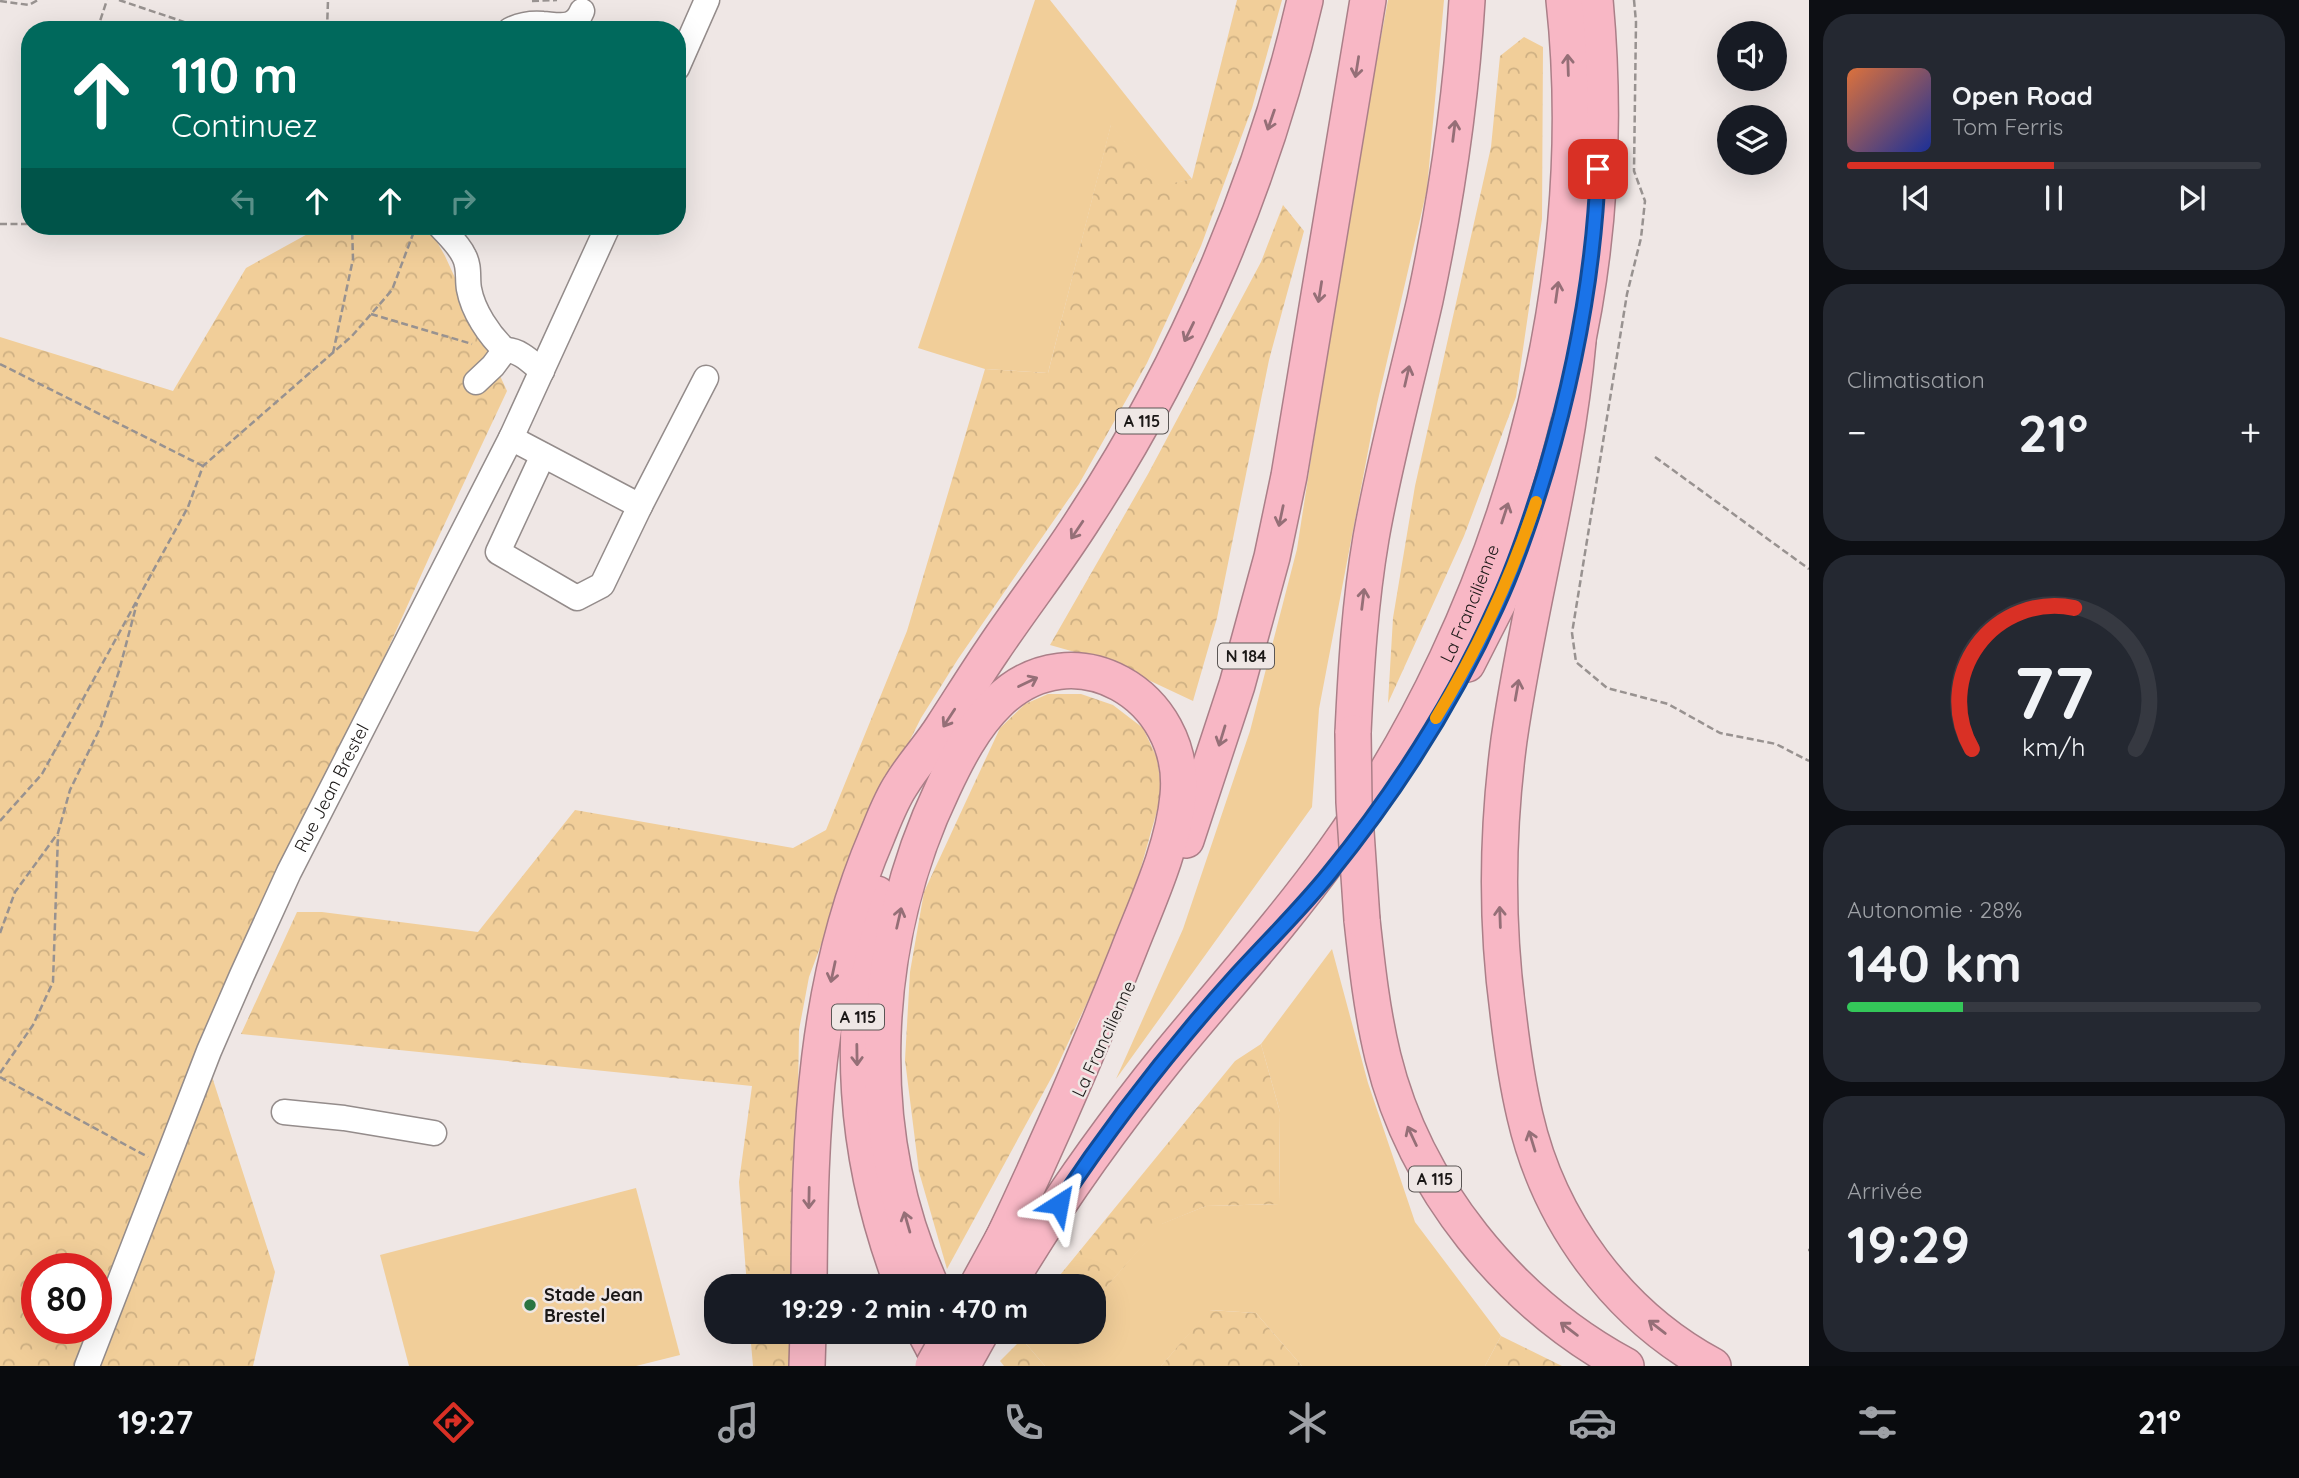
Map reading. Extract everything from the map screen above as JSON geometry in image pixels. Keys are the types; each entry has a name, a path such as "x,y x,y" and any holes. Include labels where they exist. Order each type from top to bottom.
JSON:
{"highway":[{"name":"A 115","path":"899,1274 882,1224 866,1158 858,1086 857,1024 864,955 878,887 901,819 923,774 926,753 993,650 1086,516 1159,391 1189,333 1241,210 1293,56 1306,0"},
{"name":"La Francilienne","path":"993,1271 1131,981 1195,817 1237,685 1272,557 1289,476 1368,0"},
{"name":"A 115","path":"1467,0 1460,82 1444,198 1425,297 1371,538 1358,638 1353,733 1354,802 1362,920 1383,1058 1409,1128 1438,1185 1475,1240 1518,1286 1567,1329 1626,1366"},
{"name":"La Francilienne","path":"993,1271 1030,1247 1113,1127 1169,1055 1286,917 1322,868 1388,768 1425,703 1456,639 1492,550 1519,469 1548,348 1558,284 1568,152 1568,64 1564,0"},
{"path":"1234,978 1326,878 1366,827 1411,759 1478,646 1514,565 1536,503 1561,413 1578,341 1591,263 1596,217 1600,90 1595,0"},
{"path":"1578,341 1574,387 1560,474 1529,624 1505,778 1500,850 1500,922 1512,1045 1532,1143 1554,1198 1573,1233 1591,1260 1639,1312 1672,1340 1713,1366"},
{"path":"926,1274 900,1193 885,1100 883,1047 886,985 906,886 932,811 949,776 989,712 1009,693 1034,678 1065,671 1093,674 1135,692 1149,703 1158,715 1175,753 1178,795 1163,857 1134,937 993,1271"},
{"path":"808,1274 813,1098 835,963 847,920 877,837 901,784 926,753"},
{"path":"807,1366 808,1344"},
{"path":"931,1344 943,1366"},
{"path":"933,1366 945,1344"},
{"path":"959,1344 972,1366"},
{"path":"962,1366 974,1344"}],"street":[{"path":"686,48 707,0"},
{"path":"574,21 582,11"},
{"path":"447,235 464,255 469,269 472,298 492,337 501,346 514,350 542,371"},
{"name":"Rue Jean Brestel","path":"87,1366 225,1013 289,872 512,438 604,235"},
{"path":"476,382 501,346"},
{"path":"543,455 498,552 577,598 601,585 706,378"},
{"path":"512,438 640,506"},
{"path":"284,1112 344,1118 435,1133"}],"path":[{"path":"0,1 29,5 38,0"},
{"path":"100,21 107,0"},
{"path":"119,0 181,21"},
{"path":"327,21 328,0"},
{"path":"534,1 557,0"},
{"path":"1634,0 1634,171 1645,201 1641,238 1627,294 1572,633 1576,662 1608,688 1668,704 1720,733 1776,744 1809,761"},
{"path":"0,224 21,224"},
{"path":"332,353 353,259 352,235"},
{"path":"0,821 42,774 188,507 203,466 352,337 392,290 413,235"},
{"path":"371,314 478,346 501,346"},
{"path":"0,365 203,466"},
{"path":"1655,457 1809,569"},
{"path":"139,597 120,671 104,715 69,790 58,833 53,982 33,1025 0,1075 165,1166"},
{"path":"0,933 15,892 58,833"}],"green space":[{"path":"1035,0 1050,0 1192,179 1160,187 1111,125 1048,373 985,369 918,348"},
{"path":"1237,0 1282,0 1252,108 1201,246 1147,363 1079,484 958,659 921,718 843,886 809,977 799,1030 795,1274 746,1274 739,1182 752,1086 241,1034 297,912 322,912 478,932 575,810 793,848 826,830 907,631 985,369 1048,373 1111,124 1160,186 1192,179"},
{"path":"1388,0 1444,0 1427,189 1377,404 1319,709 1312,807 1116,1079 1183,929 1250,731 1297,549 1355,175"},
{"path":"1524,37 1543,47 1542,219 1516,397 1464,536 1388,703 1393,618 1415,486 1491,147 1500,56"},
{"path":"1283,205 1304,231 1269,360 1217,618 1193,701 1110,662 1050,645 1148,474 1261,262"},
{"path":"306,235 433,235 507,391 205,1055 275,1272 253,1366 0,1366 0,337 173,391 246,268"},
{"path":"1048,694 1081,694 1113,705 1143,728 1157,758 1162,793 1127,917 1054,1073 947,1269 919,1172 905,1060 910,972 924,892 1000,728 1025,704"},
{"path":"1332,949 1368,1083 1415,1222 1501,1336 1485,1366 1302,1366 1256,1313 1210,1310 1161,1366 1045,1366 1026,1344 1106,1344 1106,1287 1161,1224 1206,1206 1279,1204 1280,1112 1261,1044"},
{"path":"1261,1044 1280,1112 1279,1204 1206,1206 1162,1224 1106,1287 1106,1274 1061,1274 1235,1061"},
{"name":"Stade Jean Brestel","path":"636,1188 680,1355 636,1366 409,1366 380,1255"},
{"path":"1209,1310 1256,1313 1302,1366 1161,1366"},
{"path":"1501,1336 1562,1366 1485,1366"},
{"path":"751,1344 793,1344 792,1366 753,1366"},
{"path":"1017,1344 1026,1344 1045,1366 1004,1366 1000,1361"}],"slow traffic":[{"path":"1436,718 1478,646 1498,603 1520,552 1536,502"}],"place":[{"name":"Stade Jean Brestel","path":"530,1305"}],"route":[{"path":"1059,1204 1113,1127 1169,1055 1234,978 1326,878 1366,827 1411,759 1478,646 1520,552 1552,450 1578,341 1591,263 1598,169"}]}
